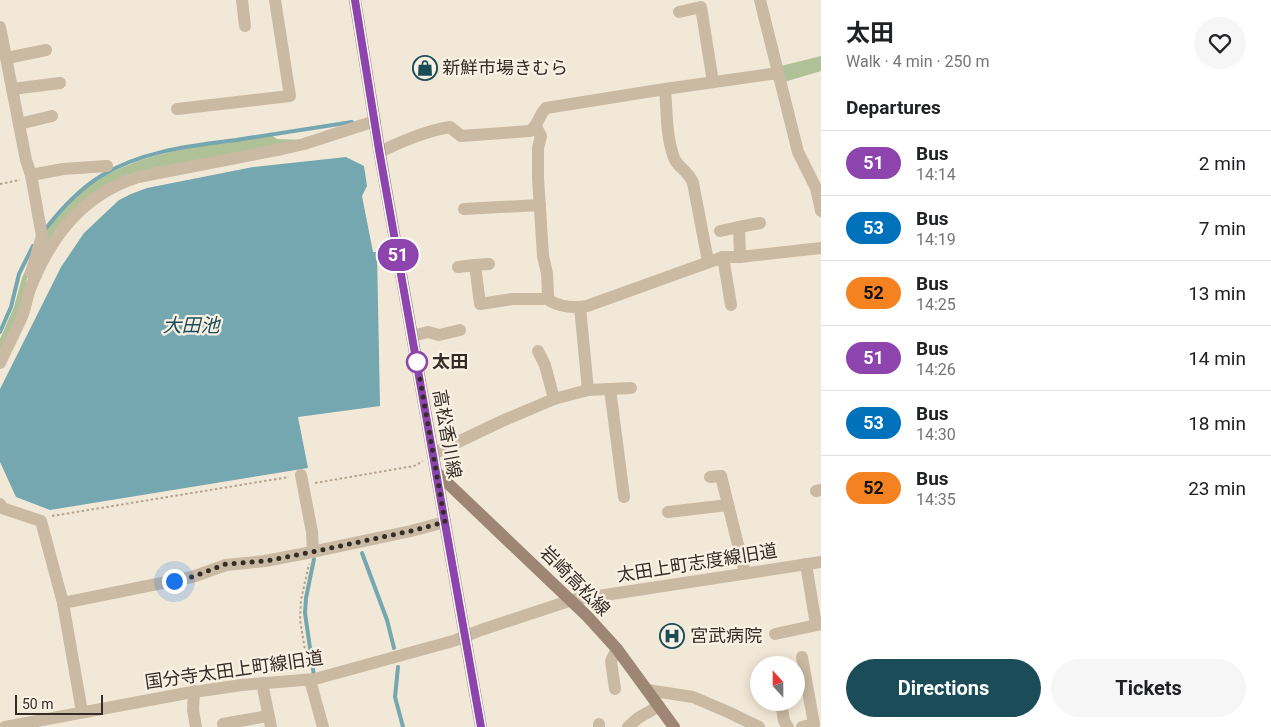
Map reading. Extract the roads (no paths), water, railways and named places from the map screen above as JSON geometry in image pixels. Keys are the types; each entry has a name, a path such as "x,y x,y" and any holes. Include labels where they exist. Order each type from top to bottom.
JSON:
{"main road":[{"name":"高松香川線","path":"355,0 481,727"},
{"name":"岩崎高松線","path":"437,473 572,600 617,649 674,727"}],"street":[{"path":"242,0 245,26"},
{"path":"177,109 290,96 277,0"},
{"path":"760,0 798,152 816,175 816,188 821,211"},
{"path":"679,12 700,7 714,82"},
{"path":"0,27 18,124 31,175 41,234 30,278 30,289"},
{"path":"7,58 46,50"},
{"path":"380,152 402,141 450,127 460,136 530,131 536,127 540,114 546,108 778,73"},
{"path":"12,89 60,83"},
{"path":"665,89 668,136 675,160 690,175 708,261"},
{"path":"18,124 52,116"},
{"path":"0,363 23,314 30,289 52,244 70,219 94,198 116,185 150,174 296,146 375,121"},
{"path":"536,127 541,136 538,148 538,178 543,256 547,273 548,298 555,304 587,306 722,257 740,257 821,248"},
{"path":"31,175 63,169 108,166"},
{"path":"464,210 540,205"},
{"path":"720,231 760,224"},
{"path":"739,227 740,257"},
{"path":"722,257 731,305"},
{"path":"458,267 489,264"},
{"path":"475,266 480,304 512,299 548,298"},
{"path":"580,307 588,390"},
{"path":"412,336 428,332 439,335 460,330"},
{"path":"538,352 545,365 554,399"},
{"path":"433,454 554,399 588,390 631,388"},
{"path":"610,389 624,497"},
{"path":"301,475 312,532 310,553"},
{"path":"710,477 721,476 745,574"},
{"path":"0,504 2,508 41,521 63,603 82,712"},
{"path":"668,512 728,505"},
{"path":"63,603 192,577 226,564 266,561 310,553 445,522"},
{"name":"太田上町志度線旧道","path":"465,636 572,600 821,562"},
{"path":"775,634 818,625 806,564"},
{"name":"国分寺太田上町線旧道","path":"5,727 194,692 314,679 453,641 465,636"},
{"path":"615,689 611,661 617,649"},
{"path":"802,727 814,724 805,674"},
{"path":"314,679 323,727"},
{"path":"222,724 270,722 262,684"},
{"path":"647,690 693,698 759,727"},
{"path":"194,692 193,710 196,727"},
{"path":"628,727 638,718 658,706"},
{"path":"782,711 784,721 788,727"}],"water":[{"name":"大田池","path":"346,157 364,166 367,186 362,196 373,252 377,252 380,406 298,417 308,468 50,510 16,497 0,462 0,389 61,267 84,233 119,200 147,188 253,167"}],"waterway":[{"path":"44,231 77,194 101,176 132,161 184,147 352,122"},
{"path":"0,332 11,307 19,274 33,246"},
{"path":"362,553 387,620 394,648"},
{"path":"314,559 305,613 314,676"},
{"path":"398,667 395,697 403,727"}],"place":[{"name":"新鮮市場きむら","path":"425,68"},
{"name":"太田","path":"417,362"},
{"name":"宮武病院","path":"672,636"}]}
